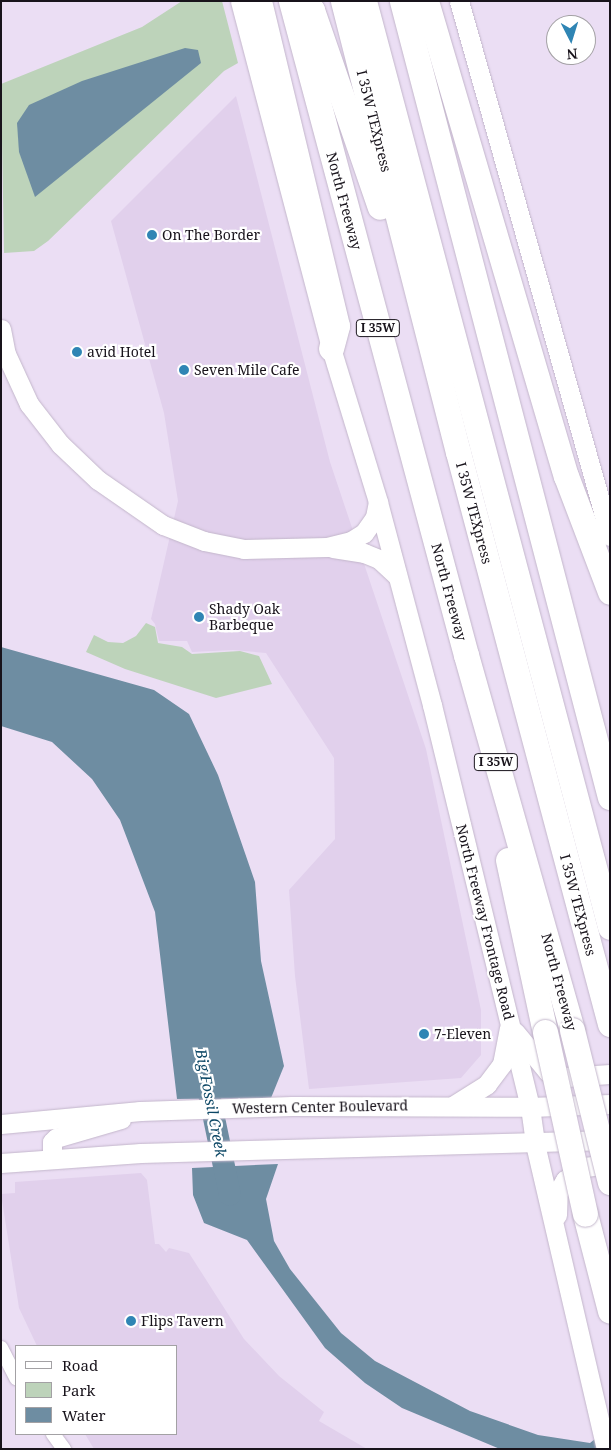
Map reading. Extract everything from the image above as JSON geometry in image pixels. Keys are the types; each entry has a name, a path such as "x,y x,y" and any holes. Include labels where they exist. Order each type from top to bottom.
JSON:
{"highway":[{"path":"259,1 337,326 331,348"},
{"name":"North Freeway","path":"291,1 466,655 572,1030 610,1182"},
{"path":"306,1 312,10 368,170 458,452"},
{"name":"I 35W TEXpress","path":"343,1 458,452 610,1024"},
{"name":"I 35W TEXpress","path":"364,1 610,927"},
{"path":"402,1 610,797"},
{"path":"426,1 566,476 610,592"},
{"path":"466,655 466,701 510,866 585,1214 610,1311"}],"main road":[{"path":"240,1 331,348 378,502 397,576"},
{"path":"459,1 610,536"},
{"path":"1,329 6,354 29,404 60,444 98,480 163,525 212,542 274,550 326,547 351,541 364,533 375,517 378,502"},
{"path":"326,547 364,553 379,559 397,576"},
{"name":"North Freeway Frontage Road","path":"397,576 440,738 530,1107"},
{"path":"510,1026 548,1072 566,1076 610,1074"},
{"path":"454,1105 487,1084 502,1064 510,1026"},
{"name":"Western Center Boulevard","path":"1,1124 140,1111 292,1106 454,1105 530,1107 610,1104"},
{"path":"530,1107 535,1144 606,1449"},
{"path":"52,1159 52,1142 56,1138 95,1129 140,1111"},
{"path":"1,1163 141,1153 292,1148 535,1144 610,1140"},
{"path":"557,1241 558,1192 565,1180 586,1167 610,1163"}],"street":[{"path":"1,1348 15,1376"},
{"path":"54,1435 64,1449"}],"shaded area":[{"path":"236,96 330,462 426,749 481,1010 481,1055 461,1078 309,1089 295,976 289,890 335,839 334,758 266,653 233,650 192,652 187,641 159,641 155,624 151,619 178,501 164,413 111,221"},
{"path":"141,1173 147,1180 155,1244 159,1244 166,1252 169,1248 189,1253 244,1339 279,1376 324,1412 319,1421 367,1449 94,1449 86,1435 178,1435 178,1345 37,1345 19,1308 1,1194 15,1193 15,1182"}],"green space":[{"path":"182,1 222,1 238,63 224,71 48,241 34,251 4,253 1,84 142,27"},
{"path":"146,623 155,627 158,643 182,647 192,654 240,651 259,656 272,684 216,698 125,669 86,652 94,635 108,642 123,643 136,636"}],"water":[{"path":"185,48 198,50 201,63 35,197 19,152 17,123 29,105 82,81"},
{"path":"1,647 154,690 189,714 218,775 255,882 261,961 284,1066 271,1098 177,1099 155,912 120,820 92,779 52,742 1,726"},
{"path":"278,1164 266,1199 274,1241 290,1269 341,1333 375,1361 470,1411 538,1435 590,1443 601,1434 610,1449 500,1449 402,1408 365,1383 325,1348 247,1240 204,1223 193,1195 192,1168"}],"waterway":[{"name":"Big Fossil Creek","path":"208,1089 230,1195"}],"place":[{"name":"On The Border","path":"152,235"},
{"name":"avid Hotel","path":"77,352"},
{"name":"Seven Mile Cafe","path":"184,370"},
{"name":"Shady Oak Barbeque","path":"199,617"},
{"name":"7-Eleven","path":"424,1034"},
{"name":"Flips Tavern","path":"131,1321"}]}
